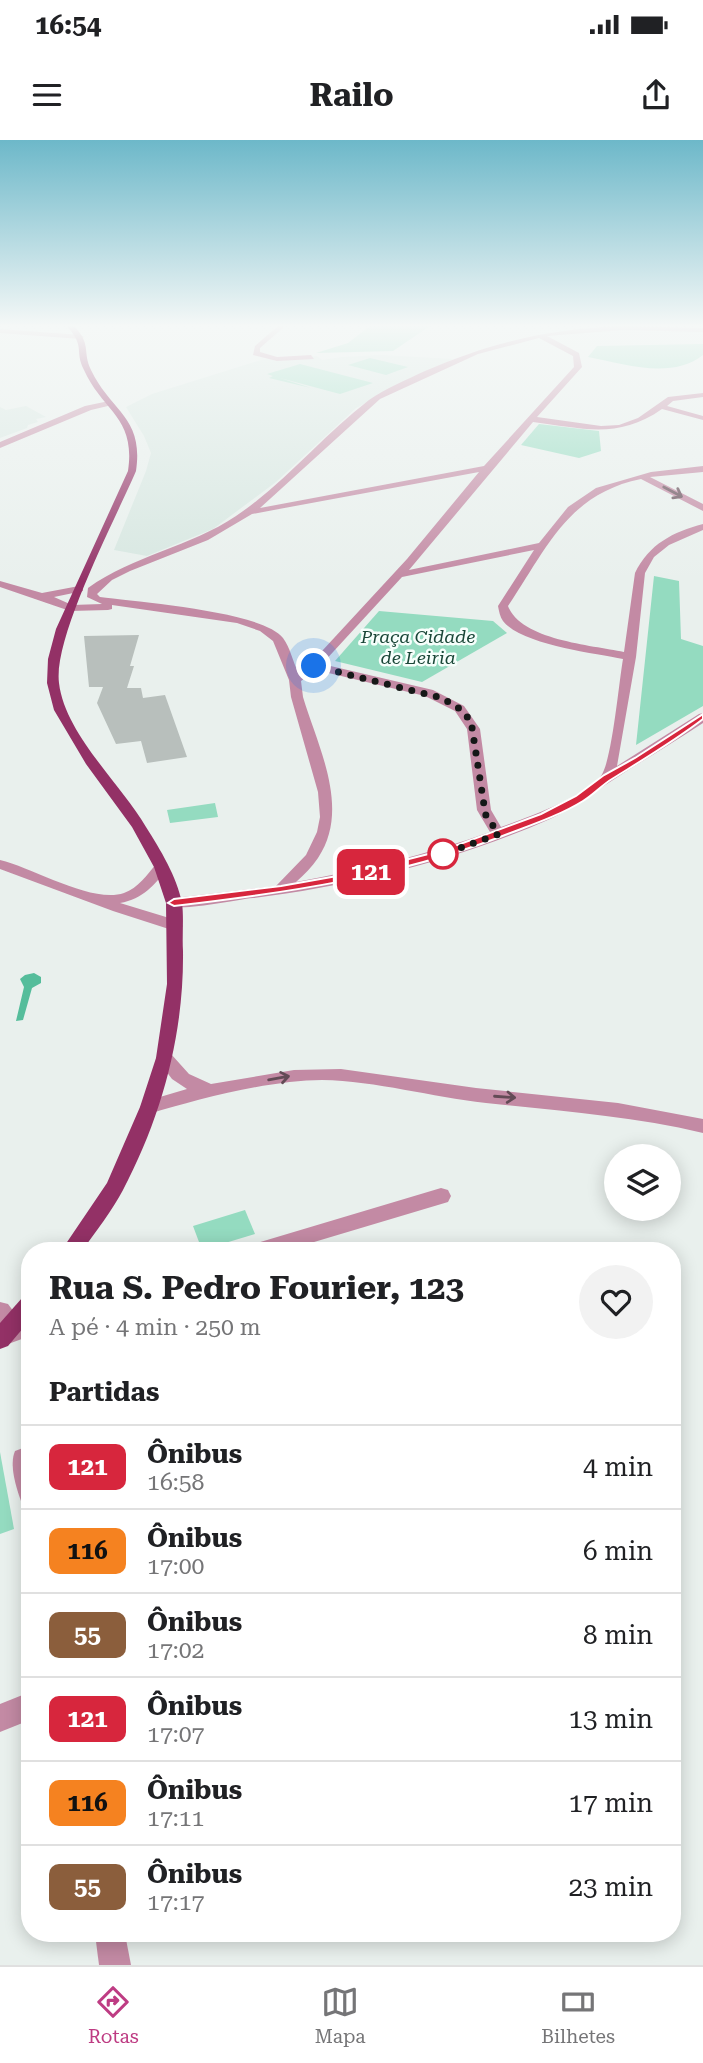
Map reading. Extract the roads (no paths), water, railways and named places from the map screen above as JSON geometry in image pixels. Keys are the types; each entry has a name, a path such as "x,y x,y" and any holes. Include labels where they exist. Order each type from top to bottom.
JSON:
{"main road":[{"path":"77,1242 115,1187 149,1107 165,1058 175,984 174,903 161,867 139,826 93,764 60,710 53,683 54,659 70,608 132,465 135,446 114,411"},
{"path":"7,1329 21,1314"}],"street":[{"path":"0,445 80,411"},
{"path":"94,603 92,590 120,573 234,522 361,411"},
{"path":"295,680 314,666 459,506 487,468 537,411"},
{"path":"530,419 592,427 620,427 636,423 652,411"},
{"path":"678,411 703,418"},
{"path":"249,511 268,510 487,468"},
{"path":"630,657 533,635 515,626 504,615 503,606 569,510 585,498 608,486 643,477 703,470"},
{"path":"643,477 703,508"},
{"path":"608,777 617,743 630,657 635,593 647,557 661,542 703,527"},
{"path":"396,575 545,544"},
{"path":"86,575 120,573"},
{"path":"0,583 70,608 94,603 239,620 264,629 278,639 295,680 297,697 327,805 324,832 312,857 281,890"},
{"path":"42,596 79,589"},
{"path":"314,666 429,693 466,713 475,734 486,816 499,834"},
{"path":"174,903 281,890 354,877 448,852 499,834 580,798 608,777 703,717"},
{"path":"617,743 625,750 648,754"},
{"path":"312,857 320,871 330,876 354,877"},
{"path":"0,864 119,908 159,918 175,926"},
{"path":"98,898 124,900 135,895 144,890 161,867"},
{"path":"165,1058 186,1082 212,1091"},
{"path":"149,1107 173,1098 290,1076 320,1074 351,1076 477,1095 606,1107 657,1114 703,1126"},
{"path":"287,1242 441,1196"},
{"path":"0,1718 21,1710"},
{"path":"112,1942 116,1965"}],"park label":[{"name":"Praça Cidade de Leiria","path":"418,647"}]}
